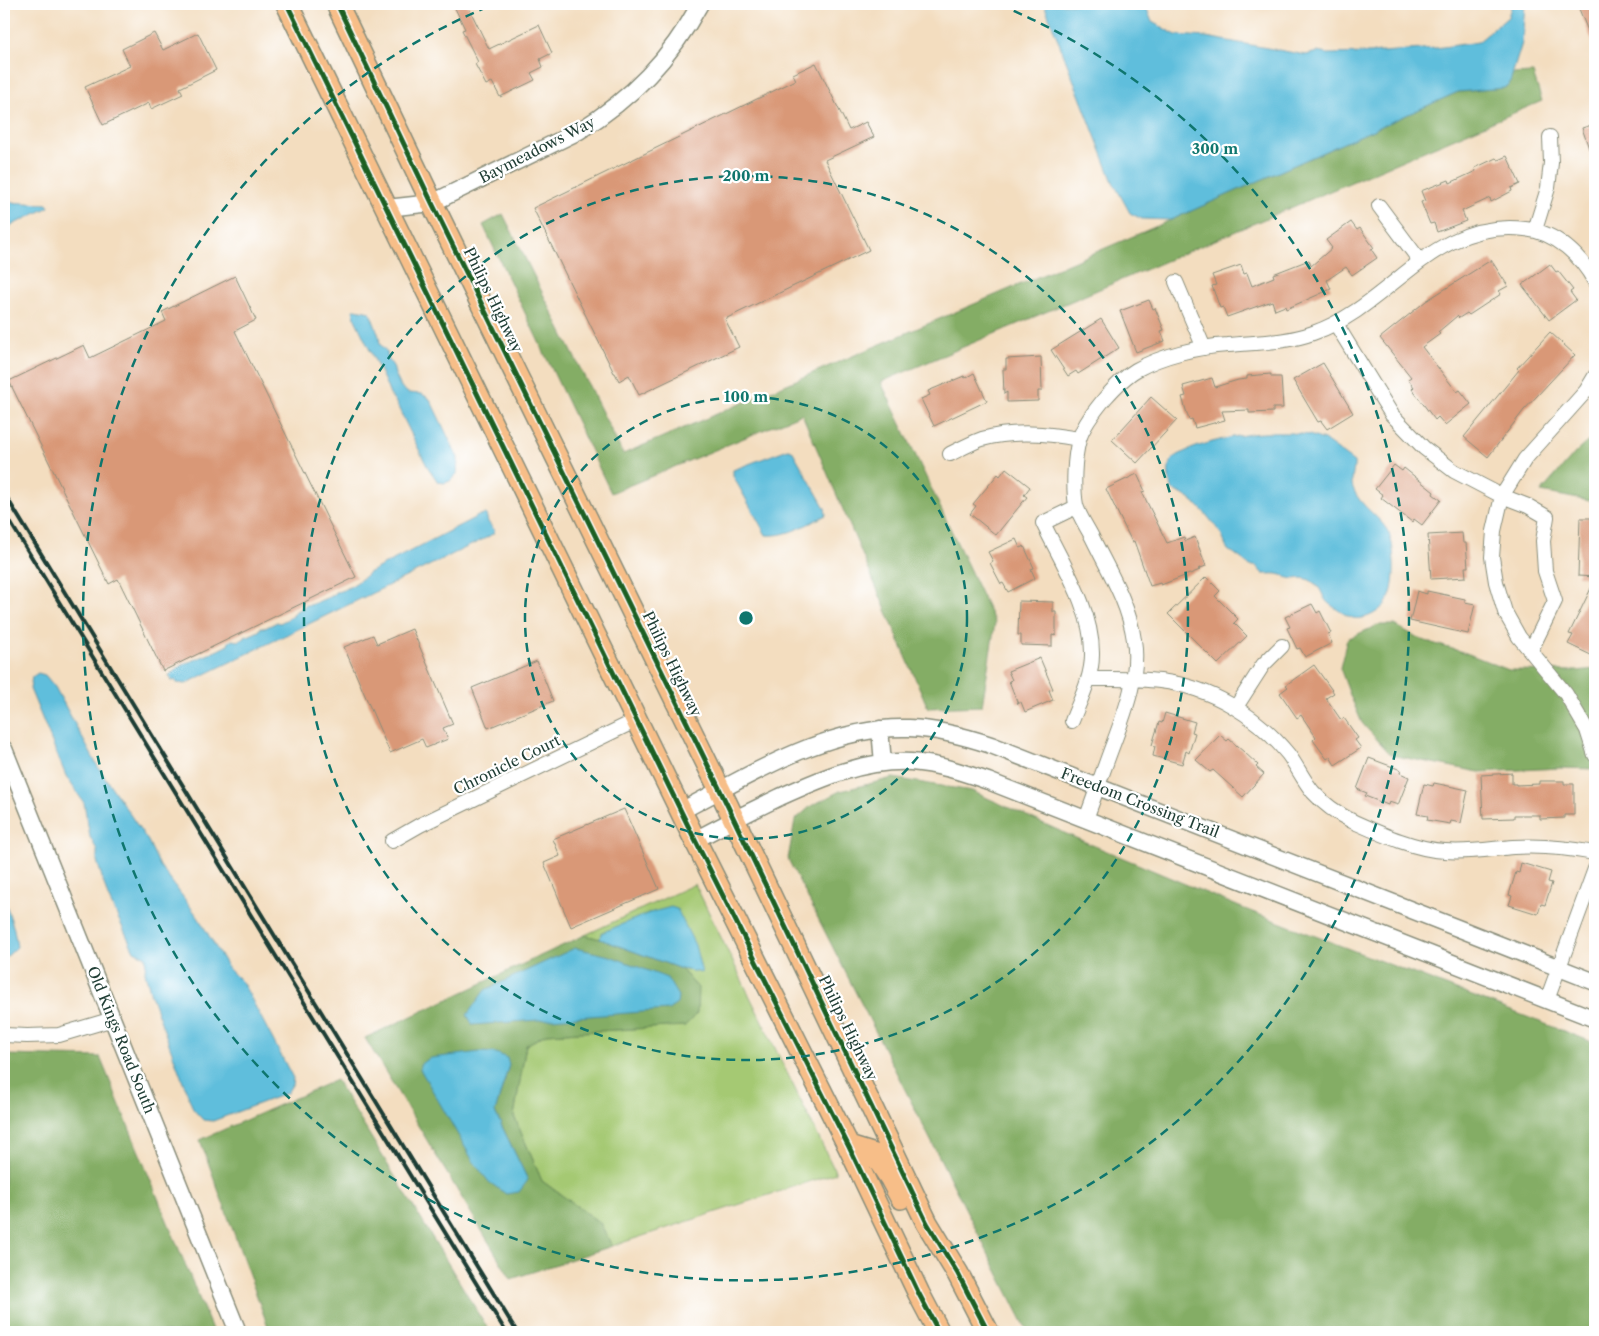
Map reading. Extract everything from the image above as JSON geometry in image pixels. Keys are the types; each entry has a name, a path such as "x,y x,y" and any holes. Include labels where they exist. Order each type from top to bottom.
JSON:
{"main road":[{"path":"287,4 695,840 849,1147 938,1332"},
{"name":"Philips Highway","path":"337,4 432,203 720,790 927,1222 958,1274 988,1332"},
{"path":"849,1147 875,1155 903,1201 927,1222"}],"street":[{"name":"Baymeadows Way","path":"386,208 432,203 578,131 596,120 640,84 669,52 700,4"},
{"path":"1535,230 1548,188 1551,163 1550,137"},
{"path":"1379,206 1420,262"},
{"path":"1086,819 1130,696 1136,652 1127,609 1076,507 1075,477 1079,439 1098,406 1116,386 1135,370 1161,359 1204,348 1278,342 1312,334 1336,324 1361,309 1442,246 1480,231 1508,227 1535,230 1566,246 1584,264 1595,282"},
{"path":"1176,282 1204,348"},
{"path":"1336,324 1392,415 1424,448 1454,471 1547,517 1543,541 1545,570 1555,601 1530,650"},
{"path":"1595,376 1586,391 1524,459 1502,496 1494,531 1492,557 1496,582 1505,612 1519,637 1566,694 1587,730 1595,755"},
{"path":"950,454 981,440 1011,433 1050,433 1079,439"},
{"path":"1072,720 1088,679 1092,655 1089,627 1079,596 1043,523 1076,507"},
{"path":"1236,707 1263,665 1282,646"},
{"path":"1088,679 1160,681 1190,687 1220,698 1236,707 1265,730 1288,754 1313,792 1330,807 1351,820 1412,845 1443,851 1471,852 1512,847 1542,846 1595,853"},
{"name":"Chronicle Court","path":"392,841 428,821 637,720"},
{"path":"880,729 883,763"},
{"name":"Freedom Crossing Trail","path":"681,811 810,746 843,736 880,729 926,729 991,744 1595,982"},
{"name":"Old Kings Road South","path":"4,748 238,1332"},
{"path":"695,840 808,784 839,772 883,763 910,762 956,770 1086,819 1595,1019"},
{"path":"1547,1000 1595,869"},
{"path":"4,1034 26,1036 59,1035 113,1019"}],"green space":[{"path":"1533,73 1542,101 881,382 995,623 982,706 928,708 802,414 611,493 483,225 503,214 623,454 1171,220 1458,92 1504,88 1509,85 1512,74"},
{"path":"1595,435 1595,502 1541,492 1576,452"},
{"path":"1378,625 1395,625 1422,640 1466,653 1509,670 1577,671 1595,669 1595,769 1560,768 1479,772 1391,755 1362,723 1340,668 1347,639"},
{"path":"893,778 972,791 1071,836 1242,908 1595,1043 1595,1332 1028,1332 788,859 795,820 811,806 840,791"},
{"path":"695,884 836,1173 612,1246 600,1223 542,1181 514,1116 526,1045 546,1034 684,1026 698,988 681,969 702,972 601,933 600,939 585,935"},
{"path":"585,935 681,969 698,988 697,1013 685,1026 546,1034 526,1045 514,1116 542,1181 600,1223 612,1246 511,1279 365,1038","holes":["480,1052 509,1065 495,1112 528,1180 506,1194"]},
{"path":"4,1055 100,1057 213,1332 4,1332"},
{"path":"336,1080 490,1332 270,1332 200,1140"}],"water":[{"path":"1044,4 1145,4 1152,22 1176,35 1206,37 1306,55 1317,52 1327,54 1369,53 1436,48 1478,42 1508,17 1512,4 1525,4 1522,43 1509,85 1504,88 1458,92 1171,220 1142,219 1130,213 1113,182"},
{"path":"4,202 47,204 49,207 4,229"},
{"path":"353,310 370,312 380,344 387,352 388,359 393,366 401,387 408,393 422,394 430,399 458,458 457,474 450,481 445,483 438,482 427,466 395,401 390,395 355,319"},
{"path":"1263,433 1309,435 1324,440 1354,462 1352,485 1356,495 1387,529 1390,536 1394,566 1392,590 1388,601 1370,616 1353,618 1343,613 1327,602 1318,587 1310,580 1304,578 1292,579 1277,574 1263,574 1256,566 1250,566 1228,550 1222,535 1195,503 1173,490 1169,479 1170,463 1185,451 1238,436"},
{"path":"788,449 792,450 825,508 826,515 789,532 766,535 733,476 733,470"},
{"path":"486,514 494,533 486,538 185,684 177,683 175,680 172,681 169,675 184,664 223,648 232,640 238,641 245,638 246,635 248,636 259,631 261,627 265,628 277,622 280,623 293,616 296,611 305,605 310,605 334,595 335,592 353,585 368,573 480,515"},
{"path":"38,673 45,675 55,687 98,767 148,841 160,866 198,917 228,968 243,983 293,1078 292,1085 287,1093 213,1121 203,1120 193,1109 151,995 145,972 146,957 134,951 108,897 97,861 97,850 90,837 84,803 66,776 30,689 32,677"},
{"path":"4,898 14,929 17,947 4,959"},
{"path":"671,907 677,909 695,945 702,973 681,969 600,939 601,933 649,913"},
{"path":"575,948 610,956 667,978 678,996 677,1004 668,1010 473,1025 467,1015 485,990"},
{"path":"480,1052 496,1053 507,1058 509,1065 495,1112 528,1180 519,1192 506,1194 489,1182 473,1161 420,1069 420,1064 431,1058"}],"building":[{"path":"453,4 467,4 489,49 539,25 552,53 540,59 543,67 531,73 535,80 500,97 492,82 486,85 475,64 478,62 462,30 465,29"},
{"path":"1577,4 1595,4 1595,48"},
{"path":"154,33 163,50 198,33 216,70 180,88 183,94 151,109 149,103 103,125 85,87 130,66 122,49"},
{"path":"816,63 849,130 866,122 874,137 825,160 869,250 725,319 739,347 639,395 629,375 619,381 614,373 533,208 796,80 793,74"},
{"path":"1595,124 1595,160 1593,160 1582,128"},
{"path":"1507,156 1520,184 1511,188 1512,191 1491,202 1490,198 1462,211 1466,221 1437,232 1434,223 1430,224 1421,202 1425,201 1421,191 1449,180 1450,183 1476,171 1475,168 1496,158 1498,160"},
{"path":"1351,222 1357,230 1360,228 1374,248 1371,249 1377,258 1352,275 1346,267 1327,280 1331,289 1286,309 1285,306 1275,310 1272,301 1227,317 1223,307 1220,308 1212,286 1216,285 1212,275 1241,265 1244,274 1247,273 1252,286 1274,277 1273,274 1309,260 1311,266 1332,248 1326,240"},
{"path":"1491,260 1508,286 1499,291 1501,294 1469,315 1467,313 1459,318 1457,316 1438,332 1440,334 1422,347 1457,392 1460,390 1471,404 1445,425 1438,417 1435,420 1412,389 1414,387 1408,379 1411,377 1380,338 1426,301"},
{"path":"1550,264 1573,290 1570,292 1576,300 1549,320 1522,285"},
{"path":"235,276 256,320 235,331 356,577 163,671 118,579 109,584 9,381 84,345 90,358 166,321 162,312"},
{"path":"1149,300 1153,309 1155,308 1164,330 1161,331 1165,341 1136,352 1120,311"},
{"path":"1101,319 1119,348 1078,374 1076,371 1068,376 1051,350"},
{"path":"1550,332 1575,355 1524,410 1488,457 1464,437 1519,370 1517,368"},
{"path":"1041,357 1042,391 1038,391 1038,401 1007,402 1007,392 1004,394 1003,369 1006,369 1006,359"},
{"path":"1323,363 1353,413 1327,429 1321,421 1318,422 1293,380"},
{"path":"974,373 987,401 934,426 921,399 930,395 928,391"},
{"path":"1271,374 1271,377 1281,377 1283,408 1273,408 1273,412 1249,413 1249,410 1222,411 1225,420 1195,428 1192,419 1189,420 1182,397 1186,396 1183,386 1212,378 1215,387 1247,379 1247,376"},
{"path":"1151,397 1177,420 1137,463 1112,440"},
{"path":"1394,465 1402,471 1404,468 1441,500 1422,525 1414,519 1412,522 1381,498 1383,495 1375,489"},
{"path":"1006,468 1030,487 1024,495 1027,497 996,535 970,514 976,506 973,504 998,474 1000,476"},
{"path":"1137,474 1145,491 1142,492 1167,543 1184,537 1185,541 1195,537 1206,566 1161,585 1160,583 1150,586 1134,541 1132,542 1106,489"},
{"path":"1580,518 1595,518 1595,577 1578,576"},
{"path":"1462,533 1463,543 1466,543 1468,567 1465,567 1466,577 1431,579 1428,535"},
{"path":"1016,539 1020,548 1024,546 1034,568 1031,569 1035,578 1008,592 1003,583 1001,584 990,563 993,561 988,552"},
{"path":"1206,577 1220,591 1215,596 1238,619 1234,623 1247,636 1218,664 1168,614"},
{"path":"1595,580 1595,657 1568,644 1573,635 1569,634"},
{"path":"1417,591 1427,594 1427,591 1465,599 1465,602 1475,604 1468,634 1410,621"},
{"path":"1019,601 1053,602 1053,612 1056,612 1056,636 1052,635 1052,646 1021,645 1021,635 1018,635"},
{"path":"1312,604 1317,613 1320,611 1331,633 1328,634 1332,643 1305,657 1300,648 1297,649 1287,628 1290,627 1285,617"},
{"path":"412,629 453,724 443,728 448,739 426,748 422,739 390,753 344,647 373,635 377,644"},
{"path":"1040,658 1053,689 1049,690 1053,700 1025,712 1021,702 1018,704 1009,681 1012,680 1008,671"},
{"path":"537,661 553,701 488,728 472,688"},
{"path":"1314,665 1334,693 1326,698 1341,720 1344,718 1358,738 1355,740 1361,748 1335,765 1330,757 1327,759 1313,740 1316,737 1301,715 1297,718 1280,693 1288,687 1286,685"},
{"path":"1165,713 1195,722 1192,732 1195,733 1189,753 1186,751 1182,764 1153,756 1155,746 1152,745 1159,722 1162,723"},
{"path":"1220,735 1227,741 1229,739 1244,752 1258,765 1256,767 1264,774 1243,797 1213,770 1210,772 1196,760"},
{"path":"1369,758 1401,770 1400,773 1409,777 1398,805 1389,802 1388,805 1365,796 1367,793 1357,789"},
{"path":"1512,773 1512,784 1516,785 1539,784 1539,781 1564,781 1564,784 1574,784 1574,815 1564,815 1564,818 1540,819 1540,815 1514,815 1514,818 1483,819 1481,775"},
{"path":"1434,783 1468,790 1461,823 1451,821 1450,824 1427,820 1428,816 1417,814 1424,784 1433,786"},
{"path":"624,809 659,889 571,927 544,863 560,856 553,839"},
{"path":"1521,863 1551,872 1548,882 1552,883 1545,905 1541,904 1538,914 1509,905 1512,896 1509,895 1516,872 1519,873"}],"railway":[{"path":"4,493 517,1332"},
{"path":"4,512 506,1332"}],"cycle path":[{"path":"287,4 695,840 849,1147 939,1332"},
{"path":"337,4 432,203 720,790 927,1223 958,1274 988,1332"}]}
